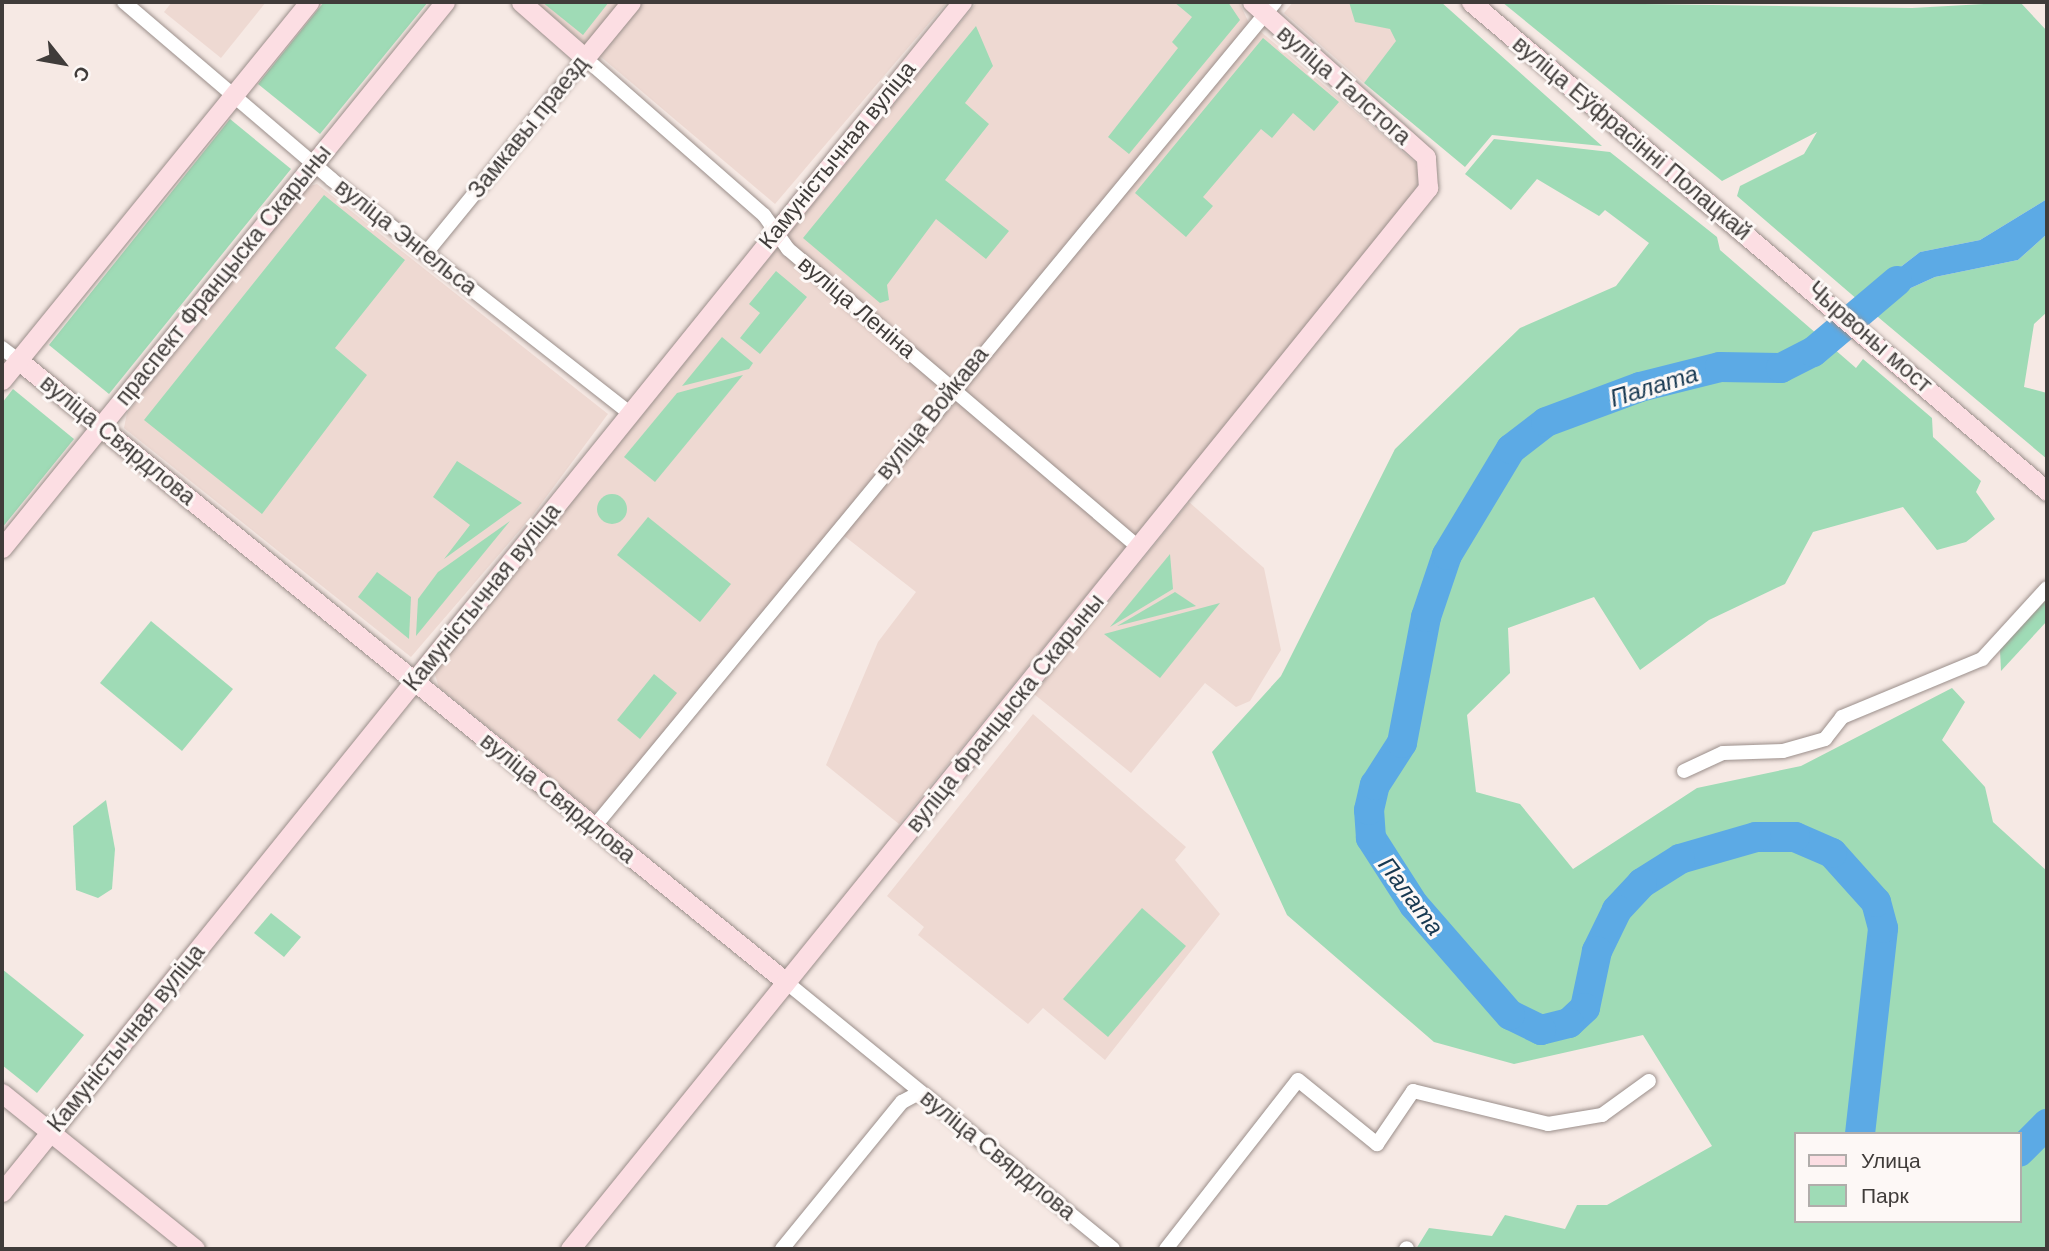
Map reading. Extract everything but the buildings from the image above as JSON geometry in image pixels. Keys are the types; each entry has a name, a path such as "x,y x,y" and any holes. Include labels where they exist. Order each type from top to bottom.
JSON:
{"street":[{"name":"вуліца Энгельса","path":"124,2 236,92 314,161 426,253 629,414"},
{"path":"2,380 309,2"},
{"name":"праспект Францыска Скарыны","path":"2,548 444,2"},
{"name":"вуліца Леніна","path":"520,2 775,230 788,249 1139,548"},
{"name":"Замкавы праезд","path":"426,253 631,2"},
{"name":"Камуністычная вуліца","path":"2,1192 775,230 962,2"},
{"name":"вуліца Еўфрасінні Полацкай","path":"1471,2 1794,273"},
{"name":"вуліца Талстога","path":"1264,5 1418,149 1432,172"},
{"name":"вуліца Войкава","path":"594,827 1264,5"},
{"name":"вуліца Францыска Скарыны","path":"570,1249 1419,204 1432,172"},
{"name":"Чырвоны мост","path":"1794,273 2047,491"},
{"name":"вуліца Свярдлова","path":"2,348 1113,1249"},
{"path":"1684,771 1723,753 1783,751 1825,739 1842,718 1982,659 2047,588"},
{"path":"1166,1249 1298,1080 1377,1144 1413,1091 1548,1124 1602,1115 1649,1081"},
{"path":"782,1249 902,1102 921,1092"},
{"path":"2,1093 195,1249"}],"shaded area":[{"path":"172,2 266,2 221,58 164,12"},
{"path":"536,2 947,2 775,204"},
{"path":"977,2 1239,2 1248,21 1416,163 1420,176 1414,195 899,824 826,765 878,642 916,592 843,535 605,822 439,687 434,672"},
{"path":"1293,2 1366,2 1405,36 1364,83 1284,13"},
{"path":"317,184 608,414 532,516 411,657 124,428 127,413 307,187"},
{"path":"1189,502 1264,568 1281,650 1250,701 1236,707 1205,683 1131,773 1034,694"},
{"path":"1033,714 1186,847 1175,860 1220,914 1105,1060 1043,1008 1028,1024 918,935 924,927 887,896"}],"green space":[{"path":"324,2 428,2 320,134 258,84"},
{"path":"542,2 609,2 583,35"},
{"path":"1174,2 1228,2 1240,20 1129,154 1108,137 1178,48 1172,42 1192,17"},
{"path":"1349,2 1441,2 1602,146 1492,135 1465,167 1364,83 1396,41 1390,29 1355,22"},
{"path":"1502,2 1912,8 2020,2 2047,31 2047,199 1980,240 1920,252 1858,300 1737,196 1740,186 1804,154 1817,132 1722,181"},
{"path":"976,26 993,66 965,103 989,124 945,180 1009,231 986,259 936,219 887,285 889,300 880,303 803,238"},
{"path":"1263,38 1339,102 1314,131 1293,113 1272,138 1261,129 1203,197 1213,206 1186,237 1135,193"},
{"path":"230,119 291,169 109,394 49,345"},
{"path":"1494,139 1610,152 1717,237 1720,250 1856,368 1863,359 1932,418 1933,437 1981,481 1976,492 1995,519 1966,542 1937,550 1903,507 1813,532 1785,584 1709,620 1640,670 1594,597 1508,628 1510,673 1467,715 1476,792 1520,804 1573,869 1697,788 1801,766 1952,688 1965,702 1942,740 1985,787 1993,822 2047,871 2047,1249 1416,1249 1429,1228 1492,1236 1505,1215 1565,1229 1577,1205 1607,1205 1712,1146 1643,1035 1514,1064 1434,1042 1287,915 1212,752 1281,676 1395,449 1520,328 1616,286 1649,243 1605,210 1599,216 1537,179 1511,210 1465,174"},
{"path":"324,195 405,260 335,348 367,375 262,514 144,420"},
{"path":"2047,234 2047,312 2034,324 2024,387 2047,393 2047,459 1878,317 1902,292 1935,277 2018,260"},
{"path":"776,271 807,297 760,354 740,338 760,313 749,304"},
{"path":"722,337 753,363 749,369 682,386"},
{"path":"743,375 655,482 624,457 677,393"},
{"path":"13,389 74,439 2,528 2,403"},
{"path":"457,461 522,503 444,559 470,525 433,497"},
{"path":"612,494 623,498 627,509 623,520 612,524 601,520 597,509 601,498"},
{"path":"648,517 731,584 700,622 617,555"},
{"path":"510,521 416,636 418,599 438,572"},
{"path":"1170,554 1173,589 1110,627"},
{"path":"377,572 411,597 409,639 358,597"},
{"path":"1175,592 1196,606 1117,626"},
{"path":"2047,599 2047,621 2001,671 2000,650"},
{"path":"1220,603 1160,678 1104,634"},
{"path":"151,621 233,689 182,751 100,683"},
{"path":"654,674 677,693 640,739 617,720"},
{"path":"106,800 115,849 112,889 98,898 76,890 73,826"},
{"path":"1142,908 1186,946 1108,1037 1063,999"},
{"path":"271,913 301,937 284,957 254,933"},
{"path":"2,969 84,1035 37,1093 2,1065"}],"water":[{"path":"2047,199 2047,234 2018,260 1935,277 1902,292 1878,317 1858,300 1920,252 1980,240"}],"waterway":[{"name":"Палата","path":"1860,1132 1883,928 1876,902 1832,853 1795,837 1756,837 1680,859 1642,883 1617,910 1597,951 1585,1008 1569,1023 1541,1030 1510,1015 1414,905 1371,838 1369,810 1375,785 1402,743 1426,617 1447,555 1511,449 1546,422 1640,387 1720,367 1781,368 1813,352 1897,281"},
{"name":"Палата","path":"2021,1150 2047,1124"}]}
